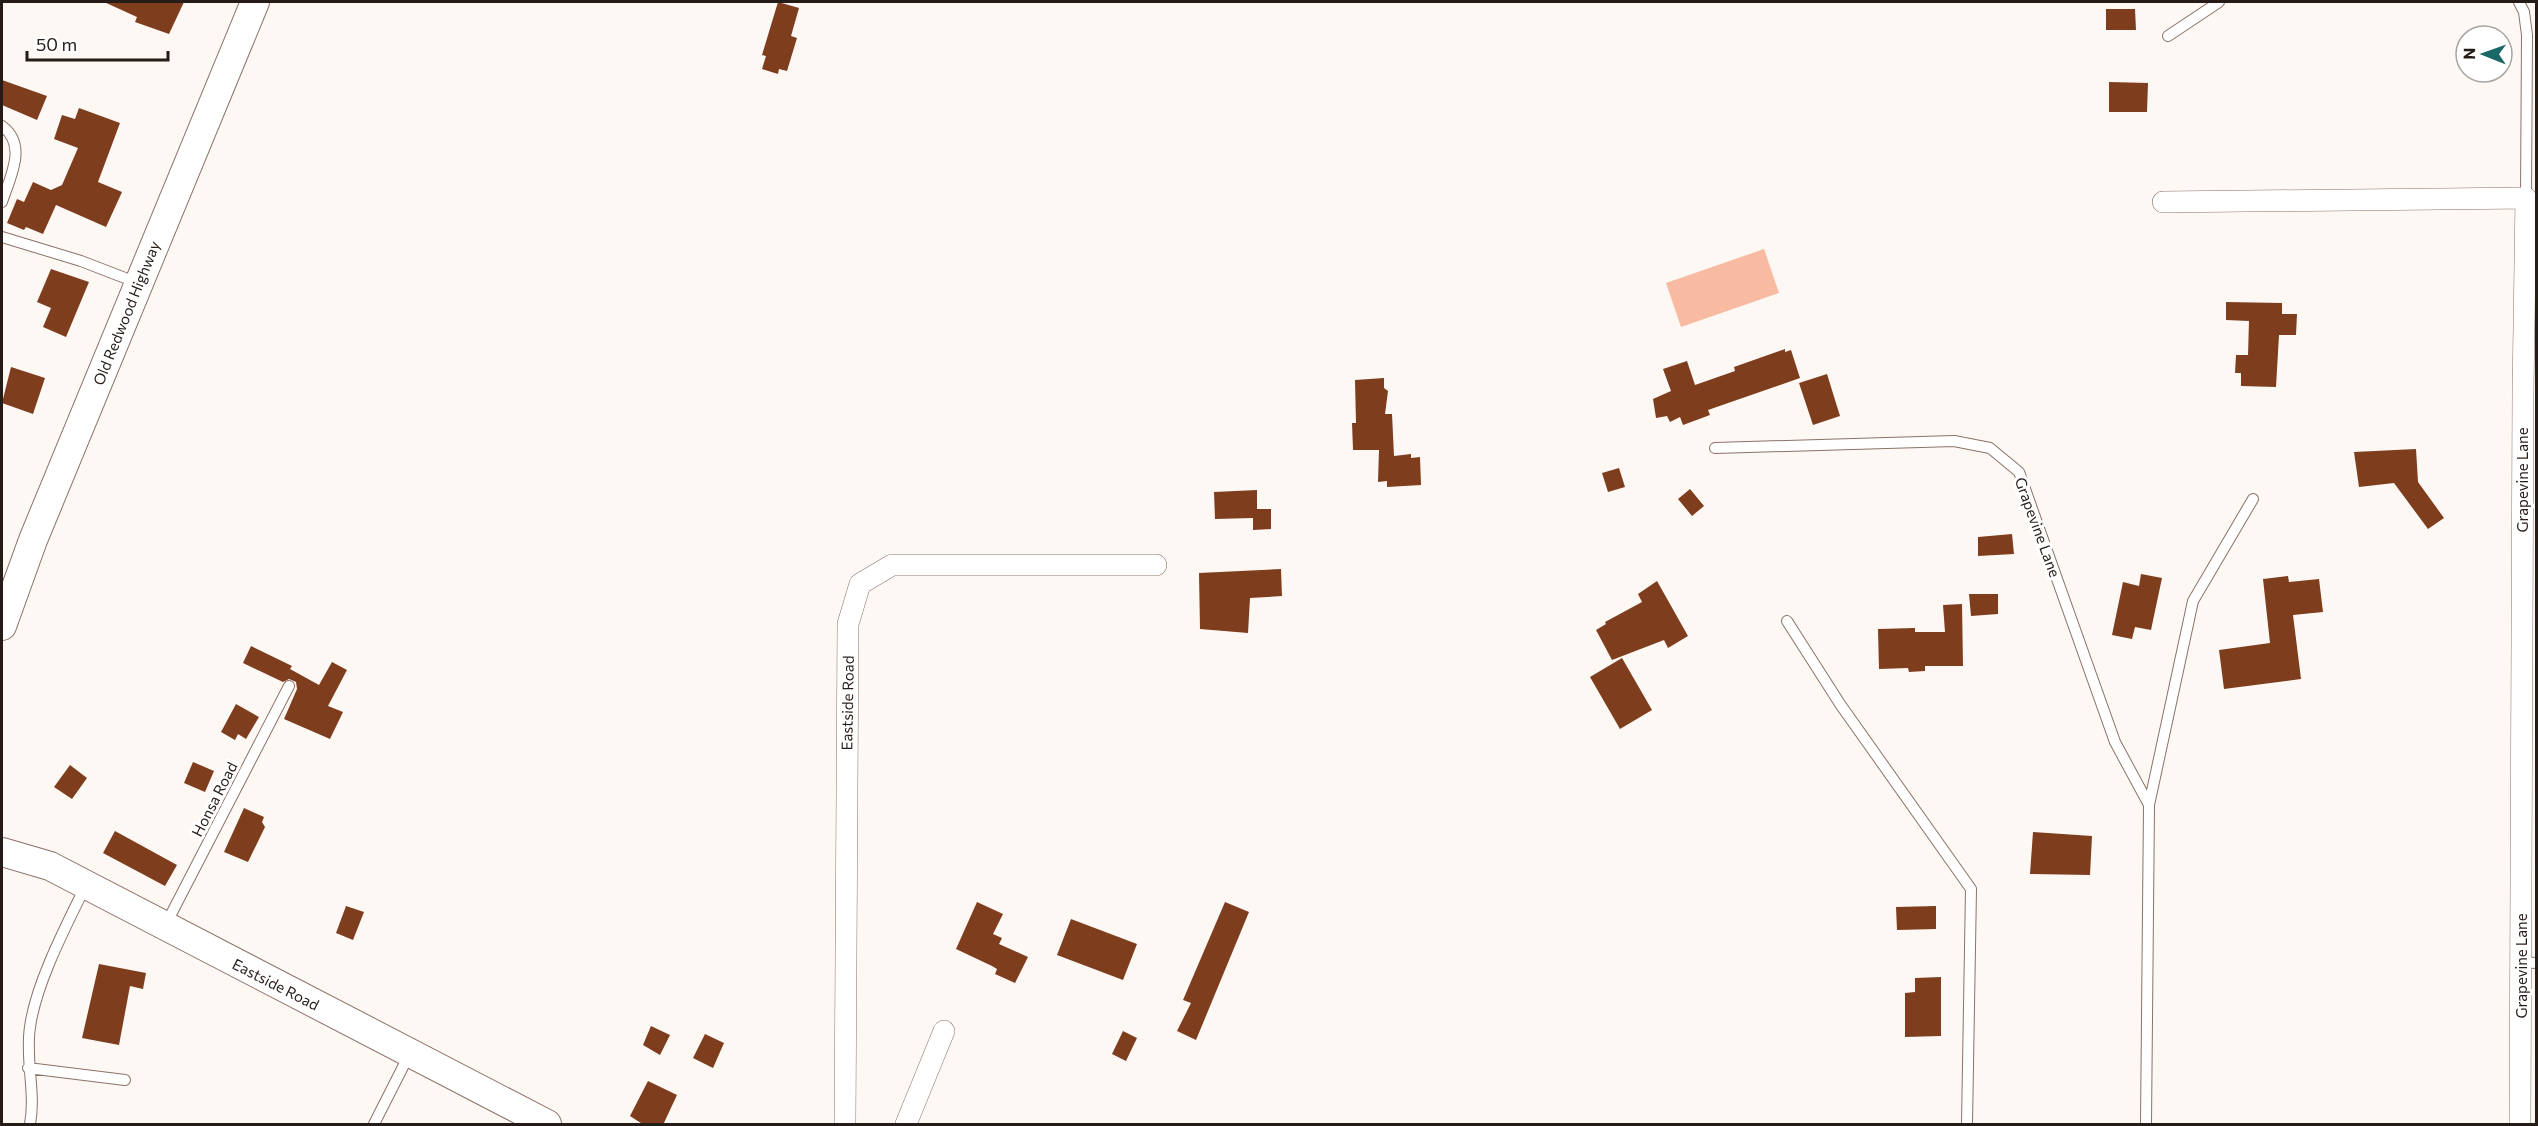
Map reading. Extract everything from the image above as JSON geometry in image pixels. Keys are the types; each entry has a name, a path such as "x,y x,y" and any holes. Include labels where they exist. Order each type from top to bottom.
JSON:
{"main road":[{"name":"Old Redwood Highway","path":"2,626 33,540 255,2"},
{"name":"Eastside Road","path":"2,852 50,866 546,1124"}],"street":[{"path":"2163,202 2526,198"},
{"name":"Grapevine Lane","path":"2520,1125 2529,963 2530,391 2526,198"},
{"name":"Eastside Road","path":"845,1125 848,624 860,584 892,565 1156,565"},
{"path":"906,1125 944,1031"}],"lane":[{"path":"2168,36 2219,2"},
{"path":"2519,2 2524,12 2527,35 2526,198"},
{"path":"2,126 10,132 16,158 2,202"},
{"path":"2,237 81,261 139,283"},
{"name":"Grapevine Lane","path":"1715,448 1954,441 1990,448 2019,472 2115,742 2149,806"},
{"name":"Grapevine Lane","path":"2146,1125 2149,806 2193,601 2253,499"},
{"path":"1787,621 1840,704 1971,889 1967,1125"},
{"name":"Honsa Road","path":"165,926 289,686"},
{"path":"30,1125 28,1068 30,1026 50,962 86,885"},
{"path":"374,1125 411,1053"},
{"path":"28,1068 125,1080"}],"shaded area":[{"path":"1764,249 1779,293 1681,327 1666,283"}],"building":[{"path":"104,2 184,2 169,34 135,22 137,17"},
{"path":"778,2 799,8 791,36 797,38 787,71 779,69 778,74 762,69 766,56 762,55"},
{"path":"2106,9 2135,9 2136,30 2106,30"},
{"path":"2,80 47,96 37,120 2,105"},
{"path":"2109,82 2148,83 2147,112 2109,112"},
{"path":"79,108 120,123 98,182 122,192 106,227 56,205 43,234 7,223 17,199 24,202 33,182 51,190 62,185 78,148 54,139 62,115 75,119"},
{"path":"51,269 89,282 66,337 43,327 51,308 37,302"},
{"path":"2226,302 2282,303 2282,314 2297,314 2296,335 2279,335 2276,387 2241,386 2241,373 2235,373 2236,355 2248,355 2249,321 2226,320"},
{"path":"1785,349 1785,352 1791,350 1800,378 1708,410 1710,415 1683,425 1680,417 1670,422 1667,416 1656,418 1653,399 1671,391 1663,369 1687,361 1695,385 1735,371 1734,367"},
{"path":"11,367 45,378 33,414 2,403"},
{"path":"1827,374 1840,416 1813,425 1799,383"},
{"path":"1384,378 1384,388 1388,391 1385,414 1392,414 1394,456 1411,454 1411,458 1420,457 1421,485 1387,487 1387,481 1378,482 1379,450 1353,450 1352,423 1356,423 1355,380"},
{"path":"2416,449 2418,482 2444,518 2428,529 2394,483 2359,487 2354,452"},
{"path":"1619,468 1625,487 1608,492 1602,473"},
{"path":"1690,489 1704,506 1692,516 1678,499"},
{"path":"1257,490 1257,509 1271,509 1271,529 1253,530 1253,518 1215,519 1214,492"},
{"path":"2012,534 2014,554 1978,556 1978,537"},
{"path":"1281,569 1282,596 1250,598 1248,633 1200,629 1199,573"},
{"path":"2141,574 2162,578 2151,630 2135,627 2132,639 2112,635 2123,582 2139,586"},
{"path":"2288,576 2289,582 2319,579 2323,612 2293,615 2301,679 2224,689 2219,650 2270,643 2263,579"},
{"path":"1657,581 1688,636 1668,648 1664,640 1612,660 1596,630 1606,624 1605,622 1642,602 1638,594"},
{"path":"1969,594 1998,594 1998,614 1971,616"},
{"path":"1962,604 1963,666 1925,666 1925,671 1909,672 1908,668 1879,669 1878,629 1915,628 1915,632 1945,632 1943,605"},
{"path":"251,646 292,666 290,669 319,685 332,662 347,670 328,706 343,712 330,739 284,719 297,689 296,682 289,679 283,682 243,663"},
{"path":"1622,658 1652,710 1620,729 1590,677"},
{"path":"236,704 259,717 246,739 238,734 235,740 221,732"},
{"path":"193,762 214,771 205,792 184,783"},
{"path":"70,765 87,778 72,799 54,787"},
{"path":"244,808 264,817 262,822 265,827 248,862 224,852"},
{"path":"115,831 177,865 165,886 103,853"},
{"path":"2033,832 2092,836 2090,875 2030,874"},
{"path":"977,902 1003,914 993,934 1002,938 999,944 1028,957 1015,983 995,974 997,969 992,966 956,949"},
{"path":"1225,902 1249,912 1196,1040 1177,1031 1191,1003 1183,1000"},
{"path":"346,906 364,912 353,940 336,933"},
{"path":"1936,906 1936,929 1897,930 1896,907"},
{"path":"1071,919 1137,944 1123,980 1057,955"},
{"path":"99,964 146,973 143,989 130,986 119,1045 82,1038"},
{"path":"1941,977 1941,1036 1905,1037 1905,993 1915,992 1915,978"},
{"path":"651,1026 670,1035 660,1055 643,1045"},
{"path":"1123,1031 1137,1038 1126,1061 1112,1054"},
{"path":"705,1034 724,1043 713,1068 693,1058"},
{"path":"648,1081 677,1095 663,1125 644,1125 630,1116"}]}
